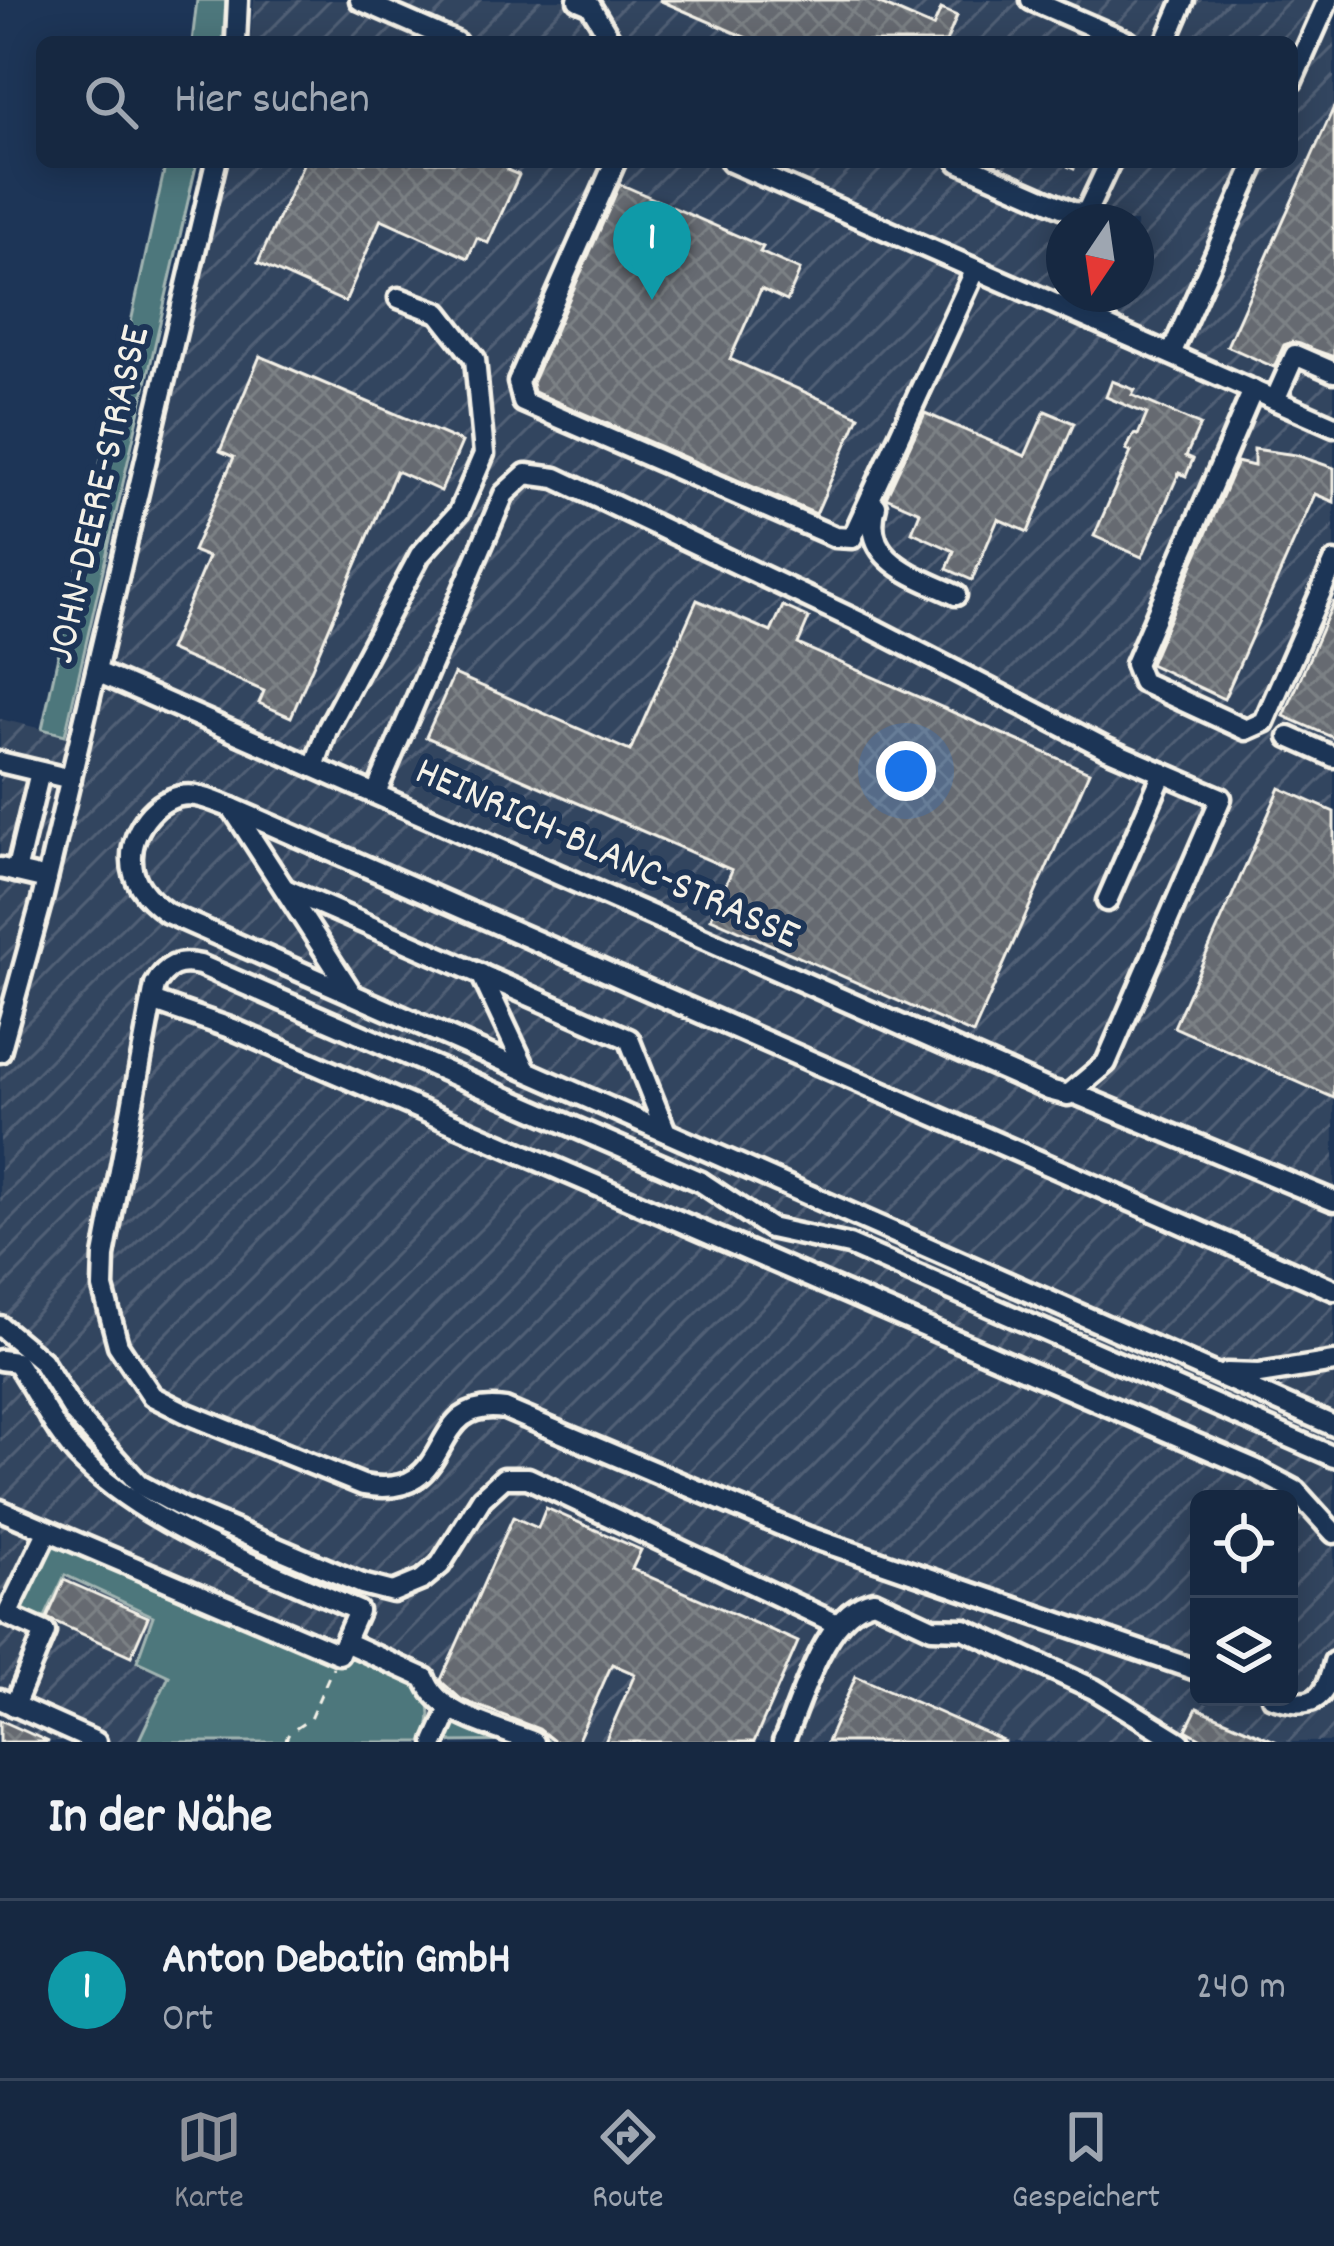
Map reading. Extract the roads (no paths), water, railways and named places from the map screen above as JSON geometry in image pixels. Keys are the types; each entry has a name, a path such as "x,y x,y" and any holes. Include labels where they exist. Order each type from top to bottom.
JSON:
{"street":[{"path":"236,36 238,0"},
{"path":"360,0 442,36"},
{"path":"578,0 590,5 608,36"},
{"path":"1031,0 1114,36"},
{"path":"1169,36 1184,0"},
{"path":"1298,68 1328,0"},
{"name":"JOHN-DEERE-STRASSE","path":"0,1052 6,1009 47,879 215,168"},
{"path":"612,168 518,382 523,402 835,537 852,538 980,271"},
{"path":"744,168 1334,426"},
{"path":"973,168 1073,212 1086,213 1107,168"},
{"path":"1171,354 1253,168"},
{"path":"956,595 896,567 880,552 872,521 980,271"},
{"path":"314,766 327,730 420,555 459,512 484,454 475,359 439,313 399,298"},
{"path":"1275,400 1294,355 1334,372"},
{"path":"1253,390 1135,664 1142,682 1246,730 1264,722 1334,562"},
{"path":"376,794 504,494 526,474 556,478 868,626 1107,748 1221,798 1106,1064 1078,1088"},
{"name":"HEINRICH-BLANC-STRASSE","path":"97,673 1049,1090 1078,1088 1334,1201"},
{"path":"1289,737 1334,757"},
{"path":"0,762 71,779"},
{"path":"40,772 8,870 47,879"},
{"path":"1107,901 1163,773"},
{"path":"1334,1290 232,808 194,795 170,800 152,810 134,840 131,863 138,883 150,901 167,913 1334,1426"},
{"path":"232,808 353,995"},
{"path":"285,889 629,1039 666,1132"},
{"path":"1190,1668 806,1536 505,1409 482,1406 461,1415 411,1484 389,1490 363,1485 152,1396 118,1345 103,1288 104,1256 155,985 170,966 200,965 701,1183 770,1228 849,1245 1334,1457"},
{"path":"481,974 526,1070"},
{"path":"152,1001 255,1038 1235,1460 1296,1491 1334,1533"},
{"path":"0,1326 42,1361 75,1414 140,1484 183,1508 362,1584 393,1592 422,1580 440,1565 482,1498 504,1478 528,1478 835,1623"},
{"path":"0,1360 16,1362 81,1459 117,1488 157,1516 358,1611 342,1648"},
{"path":"1215,1373 1259,1374 1334,1362"},
{"path":"0,1510 425,1678 430,1693 450,1708 534,1742"},
{"path":"47,1532 7,1615 45,1632 7,1703 96,1742"},
{"path":"783,1742 835,1623 874,1601 932,1628 964,1629 1094,1689 1174,1739"},
{"path":"1327,1701 1334,1662"},
{"path":"435,1742 450,1708"}],"place":[{"name":"Anton Debatin GmbH","path":"652,300"}]}
